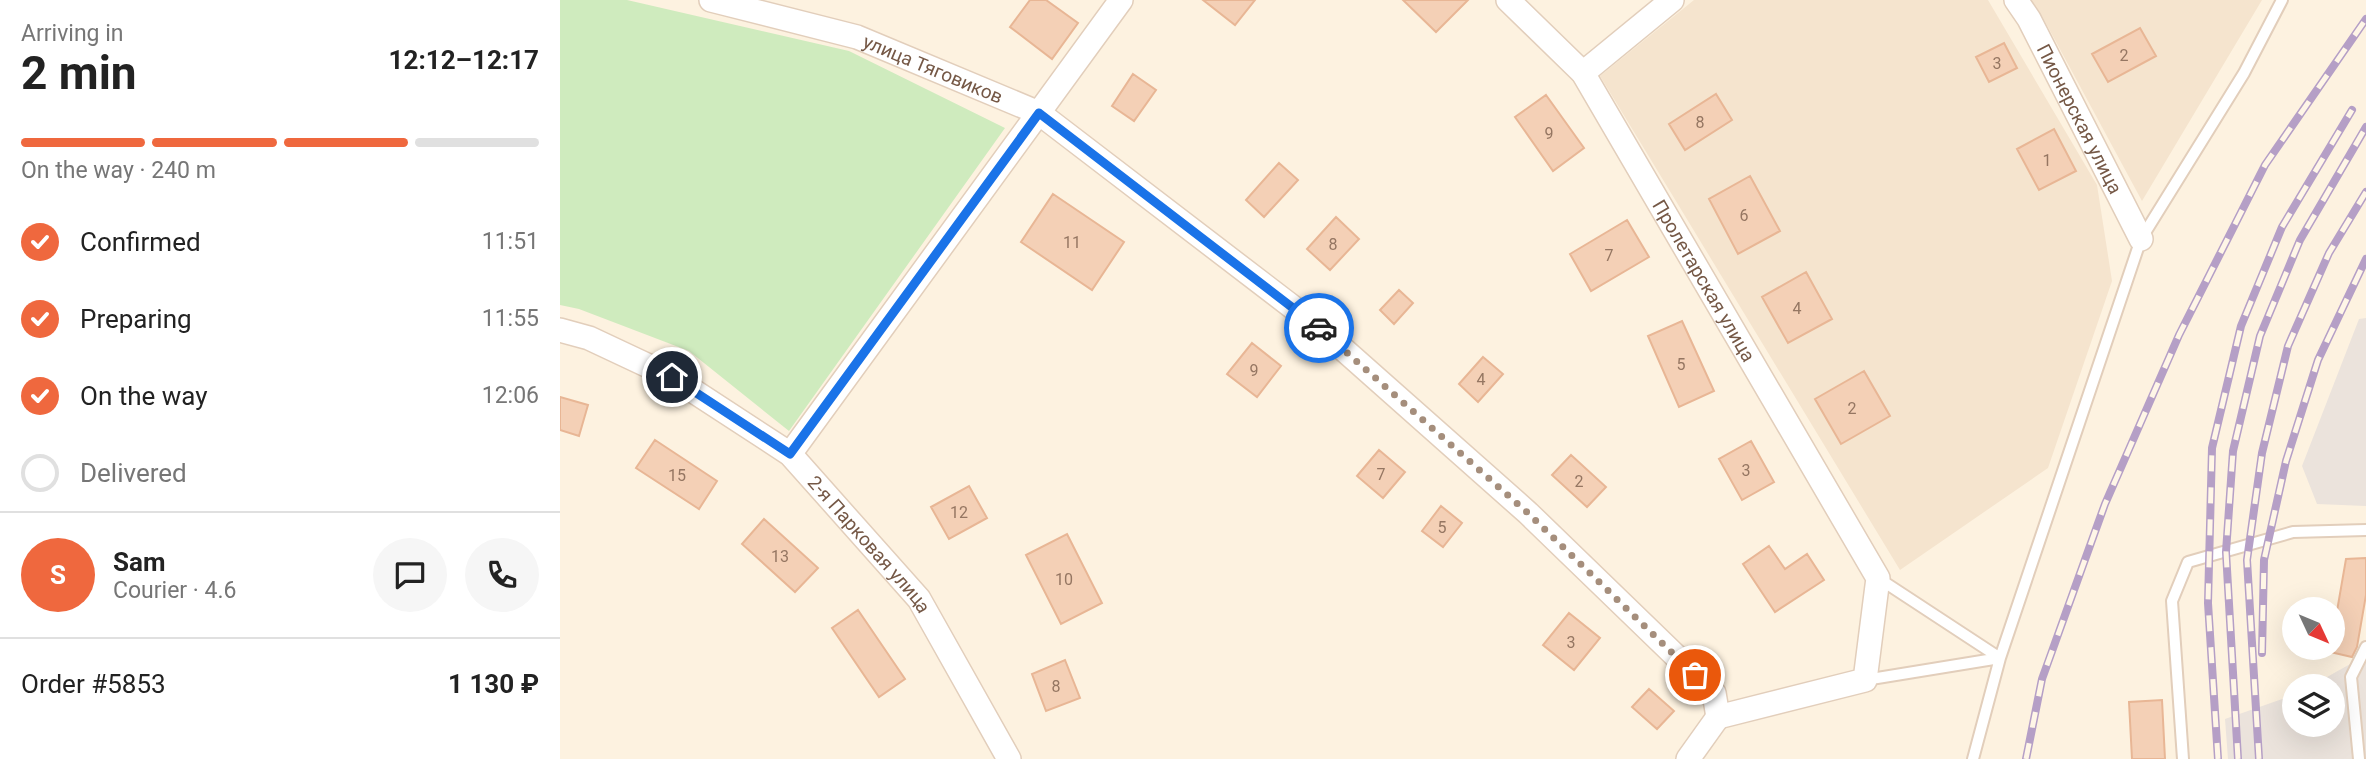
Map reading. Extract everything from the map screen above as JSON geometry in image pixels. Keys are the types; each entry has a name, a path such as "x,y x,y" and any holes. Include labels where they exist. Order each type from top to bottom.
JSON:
{"street":[{"name":"улица Тяговиков","path":"711,0 857,37 1039,113 1316,325 1528,513 1714,693 1718,718"},
{"path":"790,454 1121,0"},
{"name":"Пролетарская улица","path":"1508,0 1583,73 1878,578"},
{"path":"1583,73 1672,0"},
{"name":"Пионерская улица","path":"2016,0 2029,19 2141,239"},
{"name":"2-я Парковая улица","path":"560,330 589,338 672,377 790,454 919,599 1009,759"},
{"path":"1688,759 1718,718 1866,680 1878,578"}],"lane":[{"path":"1973,759 2000,659 2141,239 2244,73 2282,0"},
{"path":"2183,759 2172,601 2188,562 2293,533 2366,530"},
{"path":"1878,578 2000,659"},
{"path":"2359,759 2351,677 2366,647"},
{"path":"1866,680 2000,659"}],"shaded area":[{"path":"1694,0 1988,0 2097,185 2112,281 2048,468 1900,570 1600,76"},
{"path":"2031,0 2262,0 2142,201"},
{"path":"2366,318 2366,506 2317,504 2302,466 2359,319"},
{"path":"2366,650 2366,759 2228,759 2225,719 2282,699 2282,737 2345,737 2345,674 2332,674 2352,663"}],"green space":[{"path":"560,0 627,0 849,51 1005,128 789,431 689,351 579,309 560,305"}],"building":[{"path":"1030,0 1046,0 1078,23 1052,59 1010,27"},
{"path":"1203,0 1255,0 1235,25"},
{"path":"1403,0 1468,0 1436,32"},
{"path":"2140,28 2156,56 2108,82 2092,54"},
{"path":"2004,43 2017,68 1989,82 1976,57"},
{"path":"1133,74 1156,90 1134,121 1112,106"},
{"path":"1716,94 1732,120 1685,150 1669,124"},
{"path":"1546,95 1584,148 1553,171 1515,117"},
{"path":"2054,129 2076,171 2039,190 2017,149"},
{"path":"1279,163 1298,180 1264,217 1246,200"},
{"path":"1750,176 1780,231 1738,254 1709,199"},
{"path":"1053,194 1124,242 1092,290 1021,242"},
{"path":"1336,217 1359,239 1330,270 1307,249"},
{"path":"1627,220 1649,257 1591,291 1570,254"},
{"path":"1806,272 1832,319 1788,343 1762,297"},
{"path":"1399,290 1413,303 1394,324 1380,310"},
{"path":"1682,321 1714,391 1679,407 1648,336"},
{"path":"1252,343 1281,366 1257,397 1227,374"},
{"path":"1483,357 1503,374 1478,402 1459,384"},
{"path":"1864,371 1890,416 1841,444 1815,399"},
{"path":"560,397 588,405 579,436 560,430"},
{"path":"655,440 717,481 699,509 636,468"},
{"path":"1751,441 1774,482 1742,500 1719,459"},
{"path":"1379,450 1405,472 1383,498 1357,476"},
{"path":"1571,455 1606,487 1587,507 1552,475"},
{"path":"969,486 987,518 949,539 931,507"},
{"path":"1441,506 1462,523 1443,547 1422,531"},
{"path":"764,519 818,568 795,592 742,544"},
{"path":"1067,534 1102,603 1061,624 1026,555"},
{"path":"1769,546 1785,569 1807,554 1824,580 1775,612 1743,564"},
{"path":"2366,558 2366,595 2357,647 2352,657 2345,655 2345,597 2339,597 2346,559"},
{"path":"858,610 905,679 879,697 832,628"},
{"path":"1569,613 1600,638 1574,670 1543,645"},
{"path":"1065,660 1080,698 1046,711 1032,674"},
{"path":"1649,689 1674,711 1657,729 1632,707"},
{"path":"2162,700 2165,759 2132,759 2129,702"}],"railway":[{"path":"2026,759 2042,679 2105,504 2179,335 2265,165 2366,19"},
{"path":"2218,759 2208,603 2212,448 2241,326 2282,227 2352,110"},
{"path":"2238,759 2226,552 2233,451 2260,336 2300,240 2366,127"},
{"path":"2259,759 2247,560 2262,453 2288,346 2329,253 2366,192"},
{"path":"2262,653 2264,560 2286,461 2318,360 2366,259"}],"way so far":[{"path":"1319,328 1528,513 1695,675"}],"route":[{"path":"672,377 790,454 1039,113 1319,328"}]}
